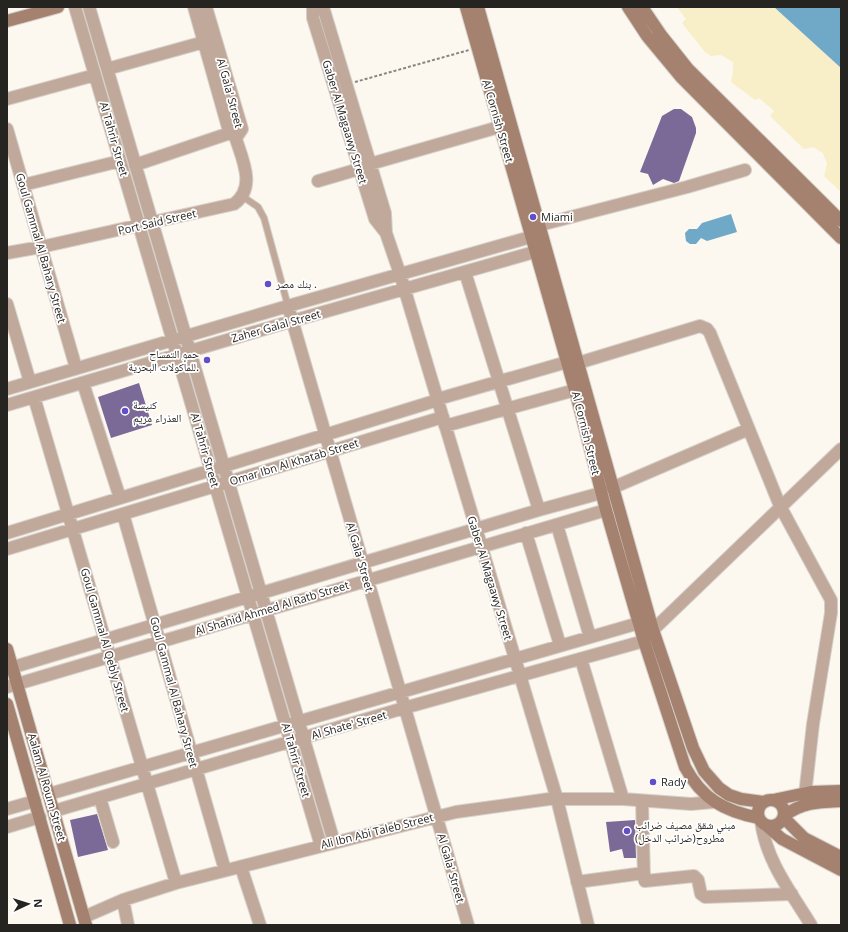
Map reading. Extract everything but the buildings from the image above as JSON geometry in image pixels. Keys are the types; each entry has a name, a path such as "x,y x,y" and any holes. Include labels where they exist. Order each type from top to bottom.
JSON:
{"street":[{"path":"7,21 58,7"},
{"name":"Al Tahrir Street","path":"75,7 321,846"},
{"name":"Al Tahrir Street","path":"89,7 334,842"},
{"name":"Al Gala' Street","path":"194,7 204,42 220,78"},
{"name":"Al Gala' Street","path":"206,7 233,135"},
{"name":"Gaber Al Magaawy Street","path":"313,7 314,18 365,167 386,218 386,233 405,289 514,659 557,798 588,925"},
{"name":"Gaber Al Magaawy Street","path":"323,7 347,85 365,167"},
{"name":"Al Cornish Street","path":"466,7 499,127 538,232"},
{"name":"Al Cornish Street","path":"478,7 538,232 541,250 607,491 606,510 644,641 683,761 691,777 710,799 735,813 762,822 782,839 841,870"},
{"path":"628,7 647,36 680,77 841,238"},
{"path":"642,7 661,35 688,69 841,221"},
{"path":"107,69 204,42"},
{"path":"7,99 95,75"},
{"path":"318,181 499,127"},
{"name":"Goul Gammal Al Bahary Street","path":"7,129 76,368"},
{"path":"135,165 233,135 246,176 246,186 242,196"},
{"path":"23,184 120,161"},
{"name":"Zaher Galal Street","path":"7,389 172,339 400,274 745,170"},
{"name":"Port Said Street","path":"7,253 139,226 234,204 242,196"},
{"name":"Zaher Galal Street","path":"7,405 292,321 541,250"},
{"path":"465,272 539,510"},
{"path":"7,304 30,382"},
{"name":"Al Gala' Street","path":"288,306 468,925"},
{"name":"Omar Ibn Al Khatab Street","path":"7,533 499,381 573,363 695,328 704,327 710,333 749,429"},
{"name":"Al Cornish Street","path":"573,363 575,390 607,491 693,748 708,776 729,795 746,800 768,801 791,796 790,803 802,802"},
{"path":"83,383 120,498"},
{"name":"Omar Ibn Al Khatab Street","path":"7,549 330,452 444,421 508,408 575,390"},
{"name":"Goul Gammal Al Qebly Street","path":"34,397 176,883"},
{"path":"749,429 780,506 831,600 831,613 802,802"},
{"name":"Al Shahid Ahmed Al Ratb Street","path":"10,668 607,491 749,429"},
{"path":"653,630 780,506 841,449"},
{"name":"Al Shahid Ahmed Al Ratb Street","path":"12,686 606,510"},
{"name":"Goul Gammal Al Bahary Street","path":"123,514 161,641 195,770 225,870"},
{"path":"557,524 590,637"},
{"path":"526,533 560,645"},
{"name":"Al Shate' Street","path":"49,794 639,623"},
{"name":"Al Shate' Street","path":"54,811 404,708 644,641"},
{"name":"Aalam Al Roum Street","path":"7,649 12,686 49,794 84,918"},
{"path":"581,659 623,799"},
{"name":"Aalam Al Roum Street","path":"7,704 69,920"},
{"path":"691,777 708,776 710,799"},
{"path":"762,822 779,824 784,817 802,802 841,791"},
{"name":"Ali Ibn Abi Taleb Street","path":"84,918 123,900 176,883 437,816 477,808 557,798 623,799 679,803 729,795"},
{"path":"100,798 113,842"},
{"path":"7,809 35,801"},
{"path":"642,801 644,880 647,882 694,876 698,880 701,894 705,898 792,894"},
{"path":"811,925 768,852 763,838 762,822 758,809 768,801 782,806 784,817 804,838 841,857"},
{"path":"802,802 841,801"},
{"path":"7,827 40,818"},
{"path":"241,866 260,925"},
{"path":"577,882 644,873"},
{"path":"62,893 68,893 76,888"},
{"path":"123,900 128,925"},
{"path":"69,920 73,912 84,918"}],"lane":[{"name":"Al Gala' Street","path":"242,196 258,207 264,218 288,306"}],"path":[{"path":"347,85 477,47"}],"sand":[{"path":"677,7 774,7 841,68 841,192 824,176 827,164 823,153 813,147 804,149 770,116 774,111 759,98 755,100 731,82 733,62 721,55 711,56 705,52 682,23 686,19"}],"water":[{"path":"774,7 841,7 841,68"},
{"path":"731,214 737,232 707,241 701,238 696,244 690,244 686,241 685,233 689,229 697,229 702,223"}],"place":[{"name":"Miami","path":"533,217"},
{"name":"بنك مصر .","path":"268,284"},
{"name":"حمو التمساح للمأكولات البحرية.","path":"207,360"},
{"name":"كنيسة العذراء مريم","path":"125,411"},
{"name":"Rady","path":"653,782"},
{"name":"مبني شقق مصيف ضرائب مطروح(ضرائب الدخل)","path":"627,831"}]}
